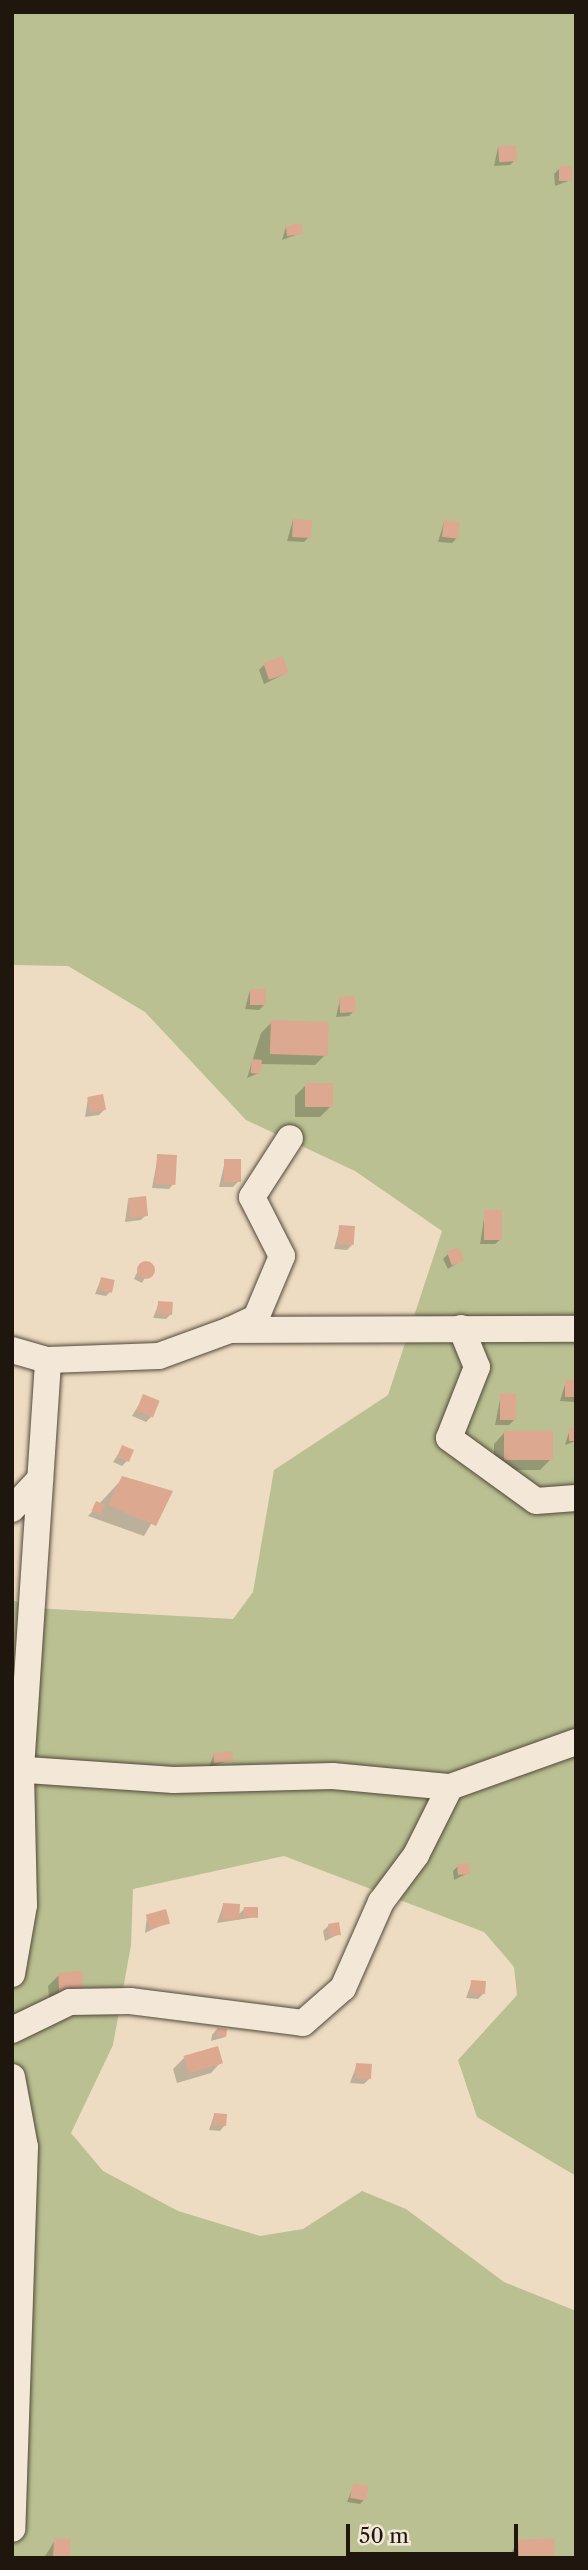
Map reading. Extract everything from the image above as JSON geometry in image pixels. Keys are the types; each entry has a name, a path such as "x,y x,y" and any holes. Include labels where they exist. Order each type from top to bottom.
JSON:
{"street":[{"path":"12,1350 48,1360 159,1356 256,1318 282,1256 252,1196 290,1138"},
{"path":"461,1328 477,1367 449,1438 536,1502 576,1498"},
{"path":"230,1330 576,1329"},
{"path":"12,1974 24,1905 17,1769 48,1360"},
{"path":"12,1509 40,1479"},
{"path":"17,1769 174,1780 333,1776 450,1787 576,1742"},
{"path":"12,2030 70,2002 130,2001 303,2023 343,1988 381,1902 416,1856 450,1787"},
{"path":"12,2077 25,2147 12,2529"}],"green space":[{"path":"12,12 576,12 576,2176 477,2117 458,2060 517,1995 514,1967 484,1932 284,1856 133,1889 131,1945 113,2045 71,2133 103,2171 178,2211 260,2236 303,2229 362,2191 406,2209 504,2282 576,2311 576,2558 12,2558 12,1600 34,1608 233,1619 253,1592 274,1470 388,1395 442,1231 355,1171 246,1120 145,1012 68,966 12,965"}],"building":[{"path":"516,145 517,161 499,162 498,146"},
{"path":"559,166 572,166 572,181 559,181"},
{"path":"301,223 303,234 287,236 286,226"},
{"path":"293,519 312,520 311,538 292,537"},
{"path":"444,520 460,522 458,539 442,537"},
{"path":"283,656 289,673 269,680 263,663"},
{"path":"250,989 266,989 266,1005 250,1005"},
{"path":"355,996 356,1012 340,1013 339,997"},
{"path":"271,1020 329,1022 328,1056 270,1054"},
{"path":"252,1059 262,1060 260,1074 251,1073"},
{"path":"305,1083 333,1083 333,1107 305,1107"},
{"path":"103,1094 106,1110 90,1113 87,1097"},
{"path":"157,1154 177,1155 175,1185 155,1184"},
{"path":"224,1159 241,1159 241,1182 224,1182"},
{"path":"146,1196 148,1216 130,1218 128,1198"},
{"path":"484,1210 502,1210 502,1240 484,1240"},
{"path":"339,1225 355,1226 354,1245 338,1244"},
{"path":"459,1247 464,1261 452,1266 447,1251"},
{"path":"146,1261 152,1264 155,1270 152,1276 146,1279 140,1276 137,1270 140,1264"},
{"path":"101,1277 115,1280 112,1293 98,1290"},
{"path":"158,1301 173,1302 172,1315 157,1314"},
{"path":"565,1380 576,1380 576,1397 565,1397"},
{"path":"500,1393 516,1393 516,1420 500,1420"},
{"path":"143,1394 160,1401 153,1417 136,1411"},
{"path":"569,1428 576,1428 576,1441 569,1441"},
{"path":"504,1431 553,1431 553,1460 504,1460"},
{"path":"122,1445 134,1450 129,1462 117,1457"},
{"path":"122,1476 173,1491 156,1526 108,1505"},
{"path":"96,1501 105,1505 101,1515 92,1511"},
{"path":"232,1751 233,1761 214,1763 213,1753"},
{"path":"469,1863 470,1874 458,1875 457,1864"},
{"path":"223,1903 240,1904 239,1920 222,1919"},
{"path":"244,1907 258,1907 258,1918 243,1917"},
{"path":"166,1909 170,1923 150,1929 146,1915"},
{"path":"339,1922 341,1935 329,1936 328,1924"},
{"path":"82,1971 84,1997 60,1999 58,1973"},
{"path":"471,1980 486,1981 485,1994 470,1993"},
{"path":"217,2028 227,2029 226,2037 216,2036"},
{"path":"218,2046 223,2063 188,2073 183,2056"},
{"path":"356,2063 372,2064 371,2079 355,2078"},
{"path":"214,2113 227,2114 226,2126 213,2125"},
{"path":"353,2483 369,2486 366,2501 350,2498"},
{"path":"54,2538 71,2539 70,2558 53,2558"},
{"path":"554,2538 555,2557 519,2558 518,2540"}]}
